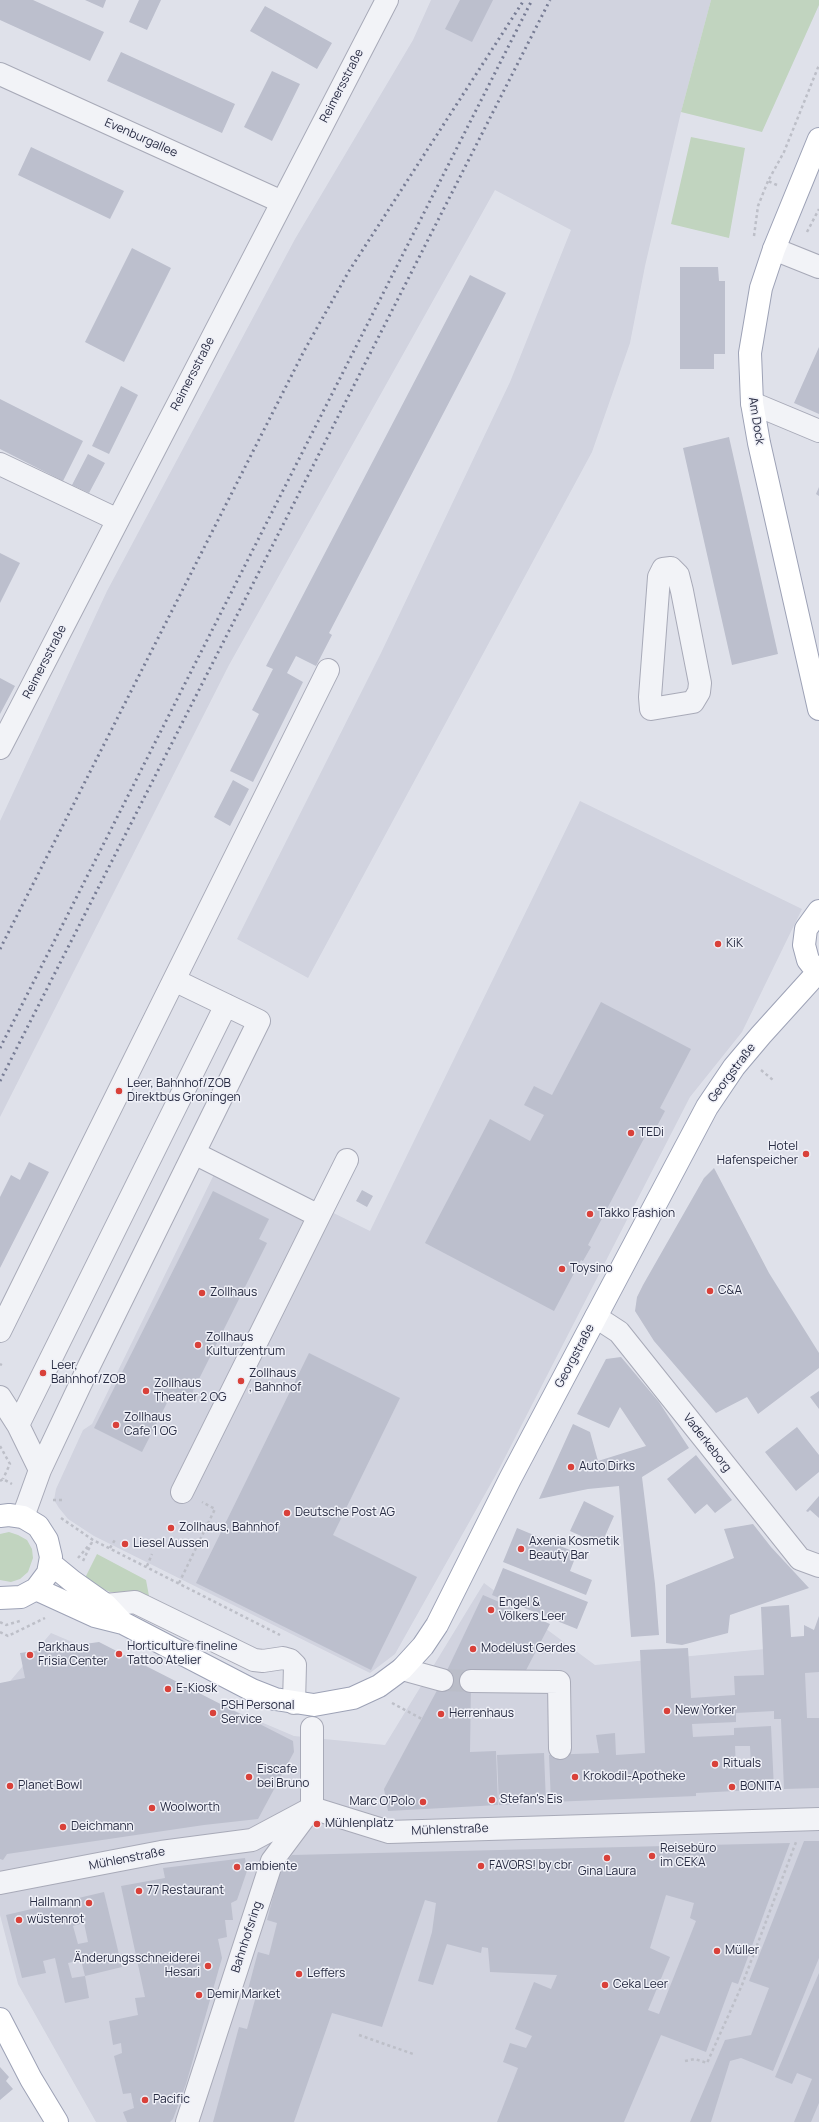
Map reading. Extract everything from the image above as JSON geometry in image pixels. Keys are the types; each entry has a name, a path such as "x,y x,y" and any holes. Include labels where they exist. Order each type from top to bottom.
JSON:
{"main road":[{"name":"Am Dock","path":"819,139 774,249 762,288 754,324 750,353 752,404 759,443 819,709"},
{"path":"818,973 808,960 804,945 806,930 819,911"},
{"name":"Georgstraße","path":"304,1704 345,1700 368,1692 402,1668 423,1646 437,1624 510,1479 658,1196 707,1107 734,1067 818,973"},
{"path":"0,1516 9,1515 23,1517 38,1526 50,1548 50,1563 44,1581 36,1590 21,1597 12,1599 0,1598"},
{"path":"50,1563 72,1582 106,1605 123,1623"},
{"path":"36,1590 95,1616 123,1623 252,1690 275,1699 304,1704"},
{"path":"0,2019 31,2079 57,2122"}],"street":[{"name":"Reimersstraße","path":"0,748 387,0"},
{"name":"Evenburgallee","path":"0,74 282,202"},
{"path":"774,249 819,267"},
{"path":"752,404 819,431"},
{"path":"0,464 118,520"},
{"path":"671,568 678,575 682,591 700,683 699,692 693,702 651,710 650,697 659,577 663,569 671,568"},
{"path":"0,1331 328,670"},
{"path":"23,1517 40,1470 259,1021 174,980"},
{"path":"18,1424 226,1005"},
{"path":"194,1152 319,1216"},
{"path":"182,1492 347,1160"},
{"name":"Vaderkeborg","path":"596,1317 619,1332 800,1559 819,1566"},
{"path":"0,1397 18,1424 40,1470"},
{"path":"106,1605 135,1602 254,1660 263,1662 283,1658 290,1660 295,1665 304,1704"},
{"path":"402,1668 442,1680"},
{"path":"471,1681 558,1682 560,1748"},
{"path":"312,1728 312,1808"},
{"name":"Mühlenstraße","path":"0,1883 161,1852 252,1840 312,1808 389,1832 812,1819"},
{"name":"Bahnhofsring","path":"187,2122 272,1861 312,1808"}],"path":[{"path":"796,193 768,181 784,152 819,65"},
{"path":"0,1446 10,1464 3,1479"},
{"path":"179,1583 215,1509 182,1492"},
{"path":"60,1517 93,1540 147,1566 284,1638"},
{"path":"110,1549 116,1538"},
{"path":"74,1563 93,1540"},
{"path":"147,1566 152,1554"},
{"path":"0,1632 8,1636 50,1616"},
{"path":"368,1692 422,1719"},
{"path":"685,2061 695,2059 707,2063 742,1985 812,1819"},
{"path":"359,2035 413,2054"}],"shaded area":[{"path":"431,0 711,0 681,112 645,266 630,343 592,452 308,978 237,939 381,653 510,382 571,230 495,190 229,665 0,1117 0,821 107,591 295,239 413,40"},
{"path":"580,801 802,909 742,1032 690,1097 498,1471 395,1654 370,1673 94,1536 68,1519 59,1508 54,1500 56,1489 83,1430 92,1424 222,1158 370,1231"},
{"path":"484,1583 595,1665 819,1644 819,2122 96,2122 18,1984 0,1915 0,1693 51,1633 294,1736 385,1745"}],"green space":[{"path":"711,0 819,0 819,5 762,132 681,112"},
{"path":"691,137 745,148 729,238 671,224"},
{"path":"9,1532 27,1540 32,1549 33,1558 28,1572 20,1579 11,1582 0,1580 0,1534"},
{"path":"97,1554 146,1580 149,1596 145,1597 129,1592 110,1592 84,1580"}],"building":[{"path":"0,0 33,0 104,32 90,61 0,20"},
{"path":"85,0 106,0 103,8"},
{"path":"139,0 161,0 147,30 129,22"},
{"path":"460,0 493,0 472,42 445,29"},
{"path":"265,6 332,43 317,69 250,31"},
{"path":"121,52 235,104 222,133 107,81"},
{"path":"272,71 300,84 272,141 244,127"},
{"path":"31,147 124,191 110,219 18,175"},
{"path":"132,248 171,268 124,362 85,342"},
{"path":"680,267 718,267 719,281 725,281 725,354 714,354 714,369 680,369"},
{"path":"470,275 506,293 329,633 332,635 316,666 296,656 287,673 303,682 253,782 230,771 259,714 252,710 273,669 266,666"},
{"path":"819,347 819,414 794,403"},
{"path":"121,386 138,395 109,454 92,446"},
{"path":"0,399 83,441 63,481 0,449"},
{"path":"729,437 778,654 732,665 683,448"},
{"path":"88,454 105,463 89,493 72,485"},
{"path":"819,487 819,496 816,494"},
{"path":"0,553 20,563 0,603"},
{"path":"0,678 15,686 0,714"},
{"path":"233,780 249,789 230,826 214,817"},
{"path":"601,1002 691,1049 660,1108 665,1111 656,1128 651,1125 588,1245 591,1247 583,1261 581,1260 554,1311 425,1243 490,1119 530,1141 544,1115 524,1105 534,1086 552,1095"},
{"path":"29,1162 49,1172 0,1268 0,1197 11,1175 20,1180"},
{"name":"C&A","path":"714,1168 769,1273 819,1353 819,1368 758,1414 747,1397 716,1413 654,1341 635,1311 637,1297 643,1285 704,1178"},
{"path":"362,1190 373,1196 367,1207 356,1201"},
{"name":"Zollhaus","path":"213,1191 269,1219 259,1239 267,1243 189,1399 173,1391 142,1452 94,1428"},
{"name":"Deutsche Post AG","path":"309,1353 400,1398 333,1535 417,1577 371,1670 196,1583"},
{"path":"621,1357 659,1402 689,1448 642,1477 655,1584 659,1635 631,1637 619,1486 588,1489 539,1499 573,1424 590,1432 598,1461 646,1446 620,1407 609,1428 577,1414 606,1359"},
{"path":"819,1391 819,1409 810,1397"},
{"path":"797,1427 819,1455 819,1472 796,1491 765,1452"},
{"path":"696,1455 732,1500 715,1513 707,1504 695,1514 667,1479"},
{"path":"819,1496 819,1518 810,1510 808,1512 806,1511"},
{"path":"584,1501 614,1516 601,1545 570,1531"},
{"path":"753,1524 771,1547 809,1588 730,1615 728,1633 682,1645 666,1643 666,1585 734,1558 724,1529"},
{"path":"517,1528 577,1553 570,1571 592,1580 586,1595 503,1562"},
{"path":"503,1568 588,1602 577,1629 492,1595"},
{"path":"483,1595 550,1624 522,1678 471,1683 470,1752 496,1751 498,1805 388,1811 384,1789 441,1683"},
{"path":"789,1605 791,1637 804,1636 804,1625 814,1630 819,1616 819,1672 805,1673 807,1718 819,1718 819,1788 784,1789 781,1719 774,1719 774,1711 736,1713 736,1722 692,1724 693,1737 734,1735 734,1728 771,1726 774,1789 696,1793 696,1796 551,1802 549,1755 599,1753 596,1735 615,1733 616,1755 645,1753 640,1650 688,1648 691,1698 735,1695 734,1676 764,1675 761,1607","holes":["735,1746 750,1746 751,1768 736,1769"]},
{"path":"99,1642 293,1741 294,1752 258,1819 204,1825 7,1854 3,1860 0,1859 0,1683 25,1678 20,1653"},
{"path":"544,1753 546,1803 499,1805 497,1755"},
{"path":"804,1841 819,1841 819,1958 773,2071 741,2058 730,2061 711,2122 690,2122 725,2040 751,2035 769,1988 749,1981"},
{"path":"790,1843 738,1984 732,1982 706,2052 661,2035 624,2122 497,2122 518,2068 503,2062 510,2043 526,2048 532,2036 515,2029 534,1982 551,1989 557,1975 490,1972 488,1948 482,1947 481,1953 447,1944 433,1985 418,1981 432,1932 436,1903 425,1900 382,2027 332,2013 294,2122 213,2122 239,2027 247,2029 256,1996 247,1993 258,1952 269,1955 277,1923 267,1920 281,1867 292,1855","holes":["666,1895 694,1903 690,1918 696,1921 659,2014 648,2010 670,1957 650,1948"]},
{"path":"245,1858 247,1871 237,1900 231,1903 233,1920 225,1920 227,1937 218,1939 222,1958 186,2084 173,2119 170,2122 127,2122 123,2112 134,2108 131,2093 123,2094 114,2056 122,2053 121,2043 113,2045 109,2021 138,2015 135,1998 145,1997 121,1886 165,1878 163,1868"},
{"path":"104,1892 122,1967 85,1976 89,1998 65,2003 55,1958 43,1961 46,1973 22,1978 6,1915","holes":["84,1923 88,1942 78,1944 73,1926","81,1960 85,1976 72,1978 68,1963"]},
{"path":"819,1973 819,2103 811,2122 794,2122 812,2079 797,2073 792,2084 775,2077"},
{"path":"0,2067 9,2077 6,2081 13,2089 0,2100"}],"tunnel":[{"path":"442,1680 471,1681"}],"railway":[{"path":"0,949 304,351 349,271 524,0"},
{"path":"0,1048 532,0"},
{"path":"0,1081 550,0"}],"place":[{"name":"KiK","path":"718,944"},
{"name":"Leer, Bahnhof/ZOB Direktbus Groningen","path":"119,1091"},
{"name":"TEDi","path":"631,1133"},
{"name":"Hotel Hafenspeicher","path":"806,1154"},
{"name":"Takko Fashion","path":"590,1214"},
{"name":"Toysino","path":"562,1269"},
{"name":"C&A","path":"710,1291"},
{"name":"Zollhaus","path":"202,1293"},
{"name":"Zollhaus Kulturzentrum","path":"198,1345"},
{"name":"Leer, Bahnhof/ZOB","path":"43,1373"},
{"name":"Zollhaus , Bahnhof","path":"241,1381"},
{"name":"Zollhaus Theater 2 OG","path":"146,1391"},
{"name":"Zollhaus Cafe 1 OG","path":"116,1425"},
{"name":"Auto Dirks","path":"571,1467"},
{"name":"Deutsche Post AG","path":"287,1513"},
{"name":"Zollhaus, Bahnhof","path":"171,1528"},
{"name":"Liesel Aussen","path":"125,1544"},
{"name":"Axenia Kosmetik Beauty Bar","path":"521,1549"},
{"name":"Engel & Völkers Leer","path":"491,1610"},
{"name":"Modelust Gerdes","path":"473,1649"},
{"name":"Horticulture fineline Tattoo Atelier","path":"119,1654"},
{"name":"Parkhaus Frisia Center","path":"30,1655"},
{"name":"E-Kiosk","path":"168,1689"},
{"name":"New Yorker","path":"667,1711"},
{"name":"PSH Personal Service","path":"213,1713"},
{"name":"Herrenhaus","path":"441,1714"},
{"name":"Rituals","path":"715,1764"},
{"name":"Eiscafe bei Bruno","path":"249,1777"},
{"name":"Krokodil-Apotheke","path":"575,1777"},
{"name":"Planet Bowl","path":"10,1786"},
{"name":"BONITA","path":"732,1787"},
{"name":"Stefan's Eis","path":"492,1800"},
{"name":"Marc O'Polo","path":"423,1802"},
{"name":"Woolworth","path":"152,1808"},
{"name":"Mühlenplatz","path":"317,1824"},
{"name":"Deichmann","path":"63,1827"},
{"name":"Reisebüro im CEKA","path":"652,1856"},
{"name":"Gina Laura","path":"607,1858"},
{"name":"FAVORS! by cbr","path":"481,1866"},
{"name":"ambiente","path":"237,1867"},
{"name":"77 Restaurant","path":"139,1891"},
{"name":"Hallmann","path":"89,1903"},
{"name":"wüstenrot","path":"19,1920"},
{"name":"Müller","path":"717,1951"},
{"name":"Änderungsschneiderei Hesari","path":"208,1966"},
{"name":"Leffers","path":"299,1974"},
{"name":"Ceka Leer","path":"605,1985"},
{"name":"Demir Market","path":"199,1995"},
{"name":"Pacific","path":"145,2100"}]}
